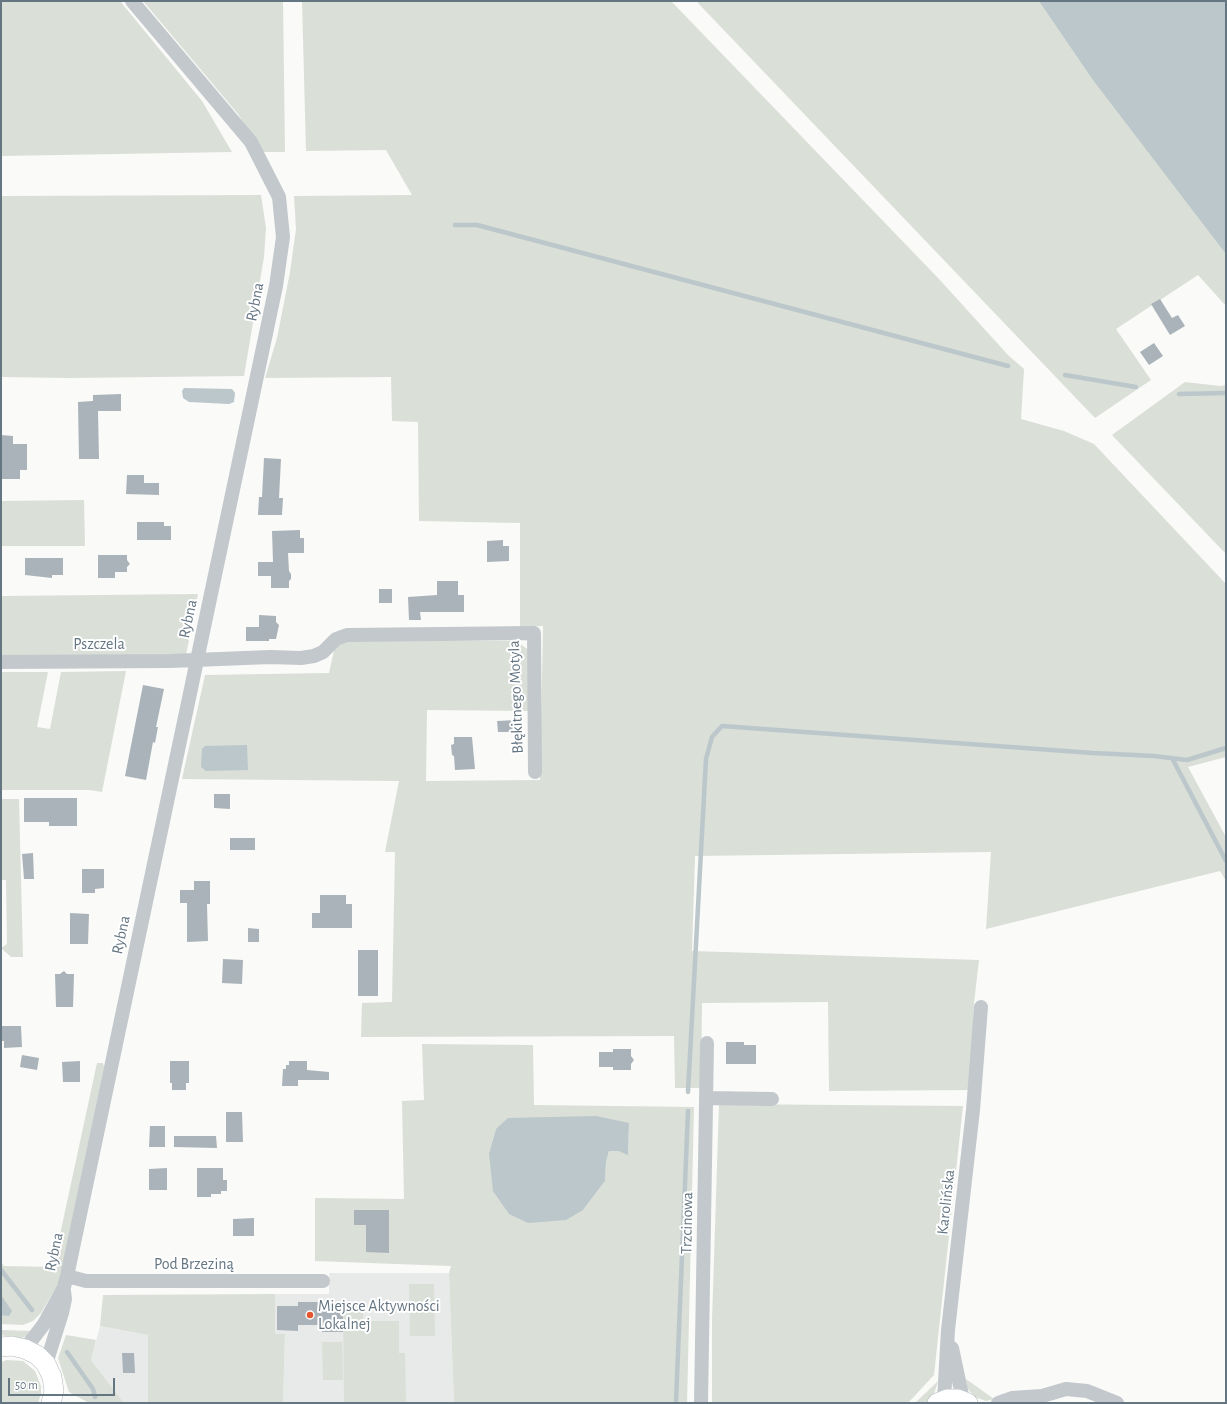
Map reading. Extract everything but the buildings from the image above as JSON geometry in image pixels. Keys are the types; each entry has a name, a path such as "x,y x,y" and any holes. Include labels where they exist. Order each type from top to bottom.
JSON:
{"street":[{"name":"Rybna","path":"46,1364 62,1314 65,1299 65,1282 276,286 283,237 279,197 251,142 132,1"},
{"name":"Błękitnego Motyla","path":"423,634 534,633 535,772"},
{"name":"Pszczela","path":"1,662 197,661 270,657 301,658 314,656 323,652 336,639 347,635 423,634"},
{"name":"Karolińska","path":"940,1402 974,1103 981,1007"},
{"name":"Trzcinowa","path":"701,1403 707,1043"},
{"path":"706,1098 772,1099"},
{"name":"Pod Brzeziną","path":"65,1282 323,1280"},
{"name":"Rybna","path":"25,1349 44,1324 65,1282"},
{"path":"948,1330 966,1402"},
{"path":"1,1347 12,1346 25,1349 36,1355 46,1364 52,1377 56,1400"},
{"path":"998,1403 1012,1398 1037,1399 1066,1389 1087,1391 1117,1403"},
{"path":"940,1402 958,1399 966,1402"}],"shaded area":[{"path":"1,1 120,1 202,101 232,152 1,156"},
{"path":"143,1 283,1 285,152 262,152 238,114"},
{"path":"302,1 671,1 939,279 1008,355 1024,369 1021,419 1064,431 1094,444 1226,584 1226,757 1188,767 1226,837 1226,881 1220,871 986,929 991,852 695,856 692,951 979,960 974,1003 971,1090 829,1091 828,1002 702,1003 701,1088 675,1088 674,1036 361,1037 362,1003 392,1002 395,852 385,852 399,781 182,779 205,675 329,673 335,646 343,641 388,640 510,641 519,643 530,651 529,711 427,710 426,781 540,780 543,626 520,627 520,523 419,521 418,422 392,421 391,377 265,378 277,338 290,272 296,229 294,196 412,195 386,150 306,151"},
{"path":"696,1 1043,1 1226,253 1226,306 1198,275 1116,329 1151,380 1095,418"},
{"path":"1039,1 1226,1 1226,254 1093,80"},
{"path":"261,195 266,228 264,257 244,376 68,378 1,377 1,196"},
{"path":"1185,382 1220,386 1226,385 1226,554 1112,435"},
{"path":"184,388 232,389 235,393 234,402 229,404 189,402 183,398 182,391"},
{"path":"84,500 85,546 1,546 1,501"},
{"path":"198,594 186,655 1,656 1,596"},
{"path":"126,671 102,792 90,790 1,790 1,673 48,672 37,727 50,729 61,672"},
{"path":"247,745 248,770 206,771 201,767 202,749 205,746"},
{"path":"1,799 19,799 23,957 11,957 1,948 7,944 6,880 1,880"},
{"path":"422,1044 533,1045 534,1105 694,1107 687,1403 454,1403 449,1273 451,1266 315,1261 315,1198 404,1199 402,1101 424,1100","holes":["629,1124 628,1154 618,1151 609,1151 606,1162 605,1181 583,1210 489,1153 496,1129"]},
{"path":"97,1063 103,1063 104,1067 59,1282 41,1313 33,1321 23,1325 1,1324 1,1262 4,1266 53,1267"},
{"path":"719,1104 963,1106 934,1375 908,1403 712,1402 712,1320"},
{"path":"596,1116 629,1123 628,1155 618,1151 609,1151 606,1162 605,1181 583,1210 566,1220 528,1223 509,1214 493,1191 489,1153 496,1129 508,1118"},
{"path":"329,1273 449,1273 454,1403 283,1403 285,1335 275,1335 275,1294 329,1294"},
{"path":"409,1284 434,1284 435,1336 410,1336"},
{"path":"275,1294 275,1334 285,1334 283,1403 148,1403 148,1335 100,1326 103,1295"},
{"path":"1,1295 12,1311 9,1316 1,1315"},
{"path":"343,1303 363,1303 363,1321 399,1321 399,1353 405,1353 406,1403 344,1403"},
{"path":"100,1326 148,1335 148,1403 124,1403 91,1360"},
{"path":"1,1330 32,1331 27,1336 19,1339 1,1335"},
{"path":"66,1335 96,1340 91,1360 124,1403 89,1403 69,1392 58,1358"},
{"path":"322,1342 342,1342 343,1380 323,1380"},
{"path":"7,1360 23,1361 35,1371 41,1386 41,1394 38,1403 1,1403 1,1362"},
{"path":"966,1379 994,1399 986,1401 975,1397 967,1388"},
{"path":"938,1381 934,1394 926,1403 915,1403"}],"waterway":[{"path":"455,225 477,225 1008,366"},
{"path":"1065,375 1136,387"},
{"path":"1179,394 1226,393"},
{"path":"688,1092 706,759 712,737 722,726 1093,753 1154,756 1187,760 1226,748"},
{"path":"1172,758 1226,861"},
{"path":"676,1401 688,1111"},
{"path":"1,1270 32,1310"},
{"path":"67,1352 93,1389 95,1397"}],"place":[{"name":"Miejsce Aktywności Lokalnej","path":"310,1315"}]}
